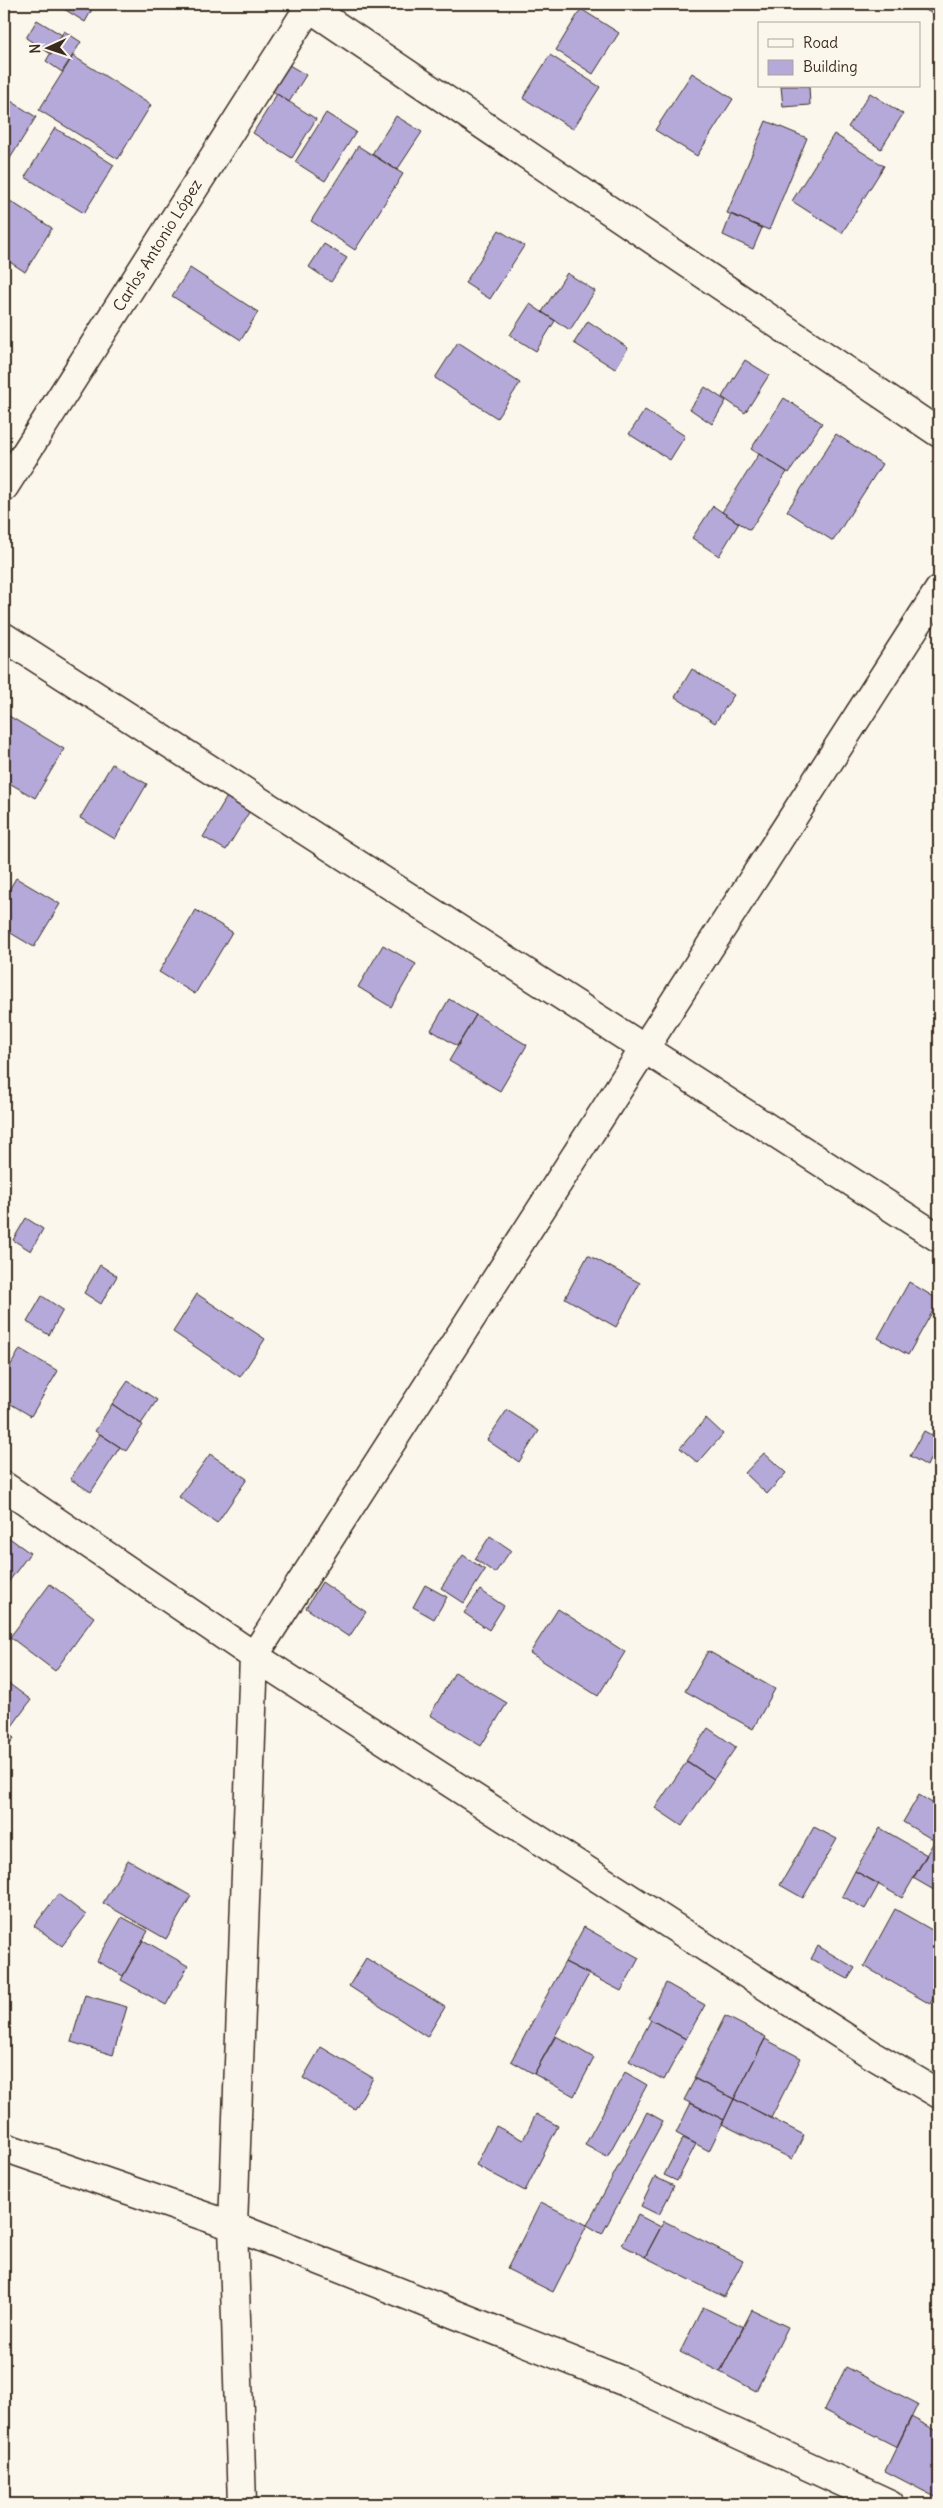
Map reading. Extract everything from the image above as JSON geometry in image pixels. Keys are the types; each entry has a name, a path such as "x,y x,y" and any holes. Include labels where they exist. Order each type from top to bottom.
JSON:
{"street":[{"path":"308,5 939,433"},
{"name":"Carlos Antonio López","path":"4,487 308,5"},
{"path":"242,2504 233,2226 254,1656 939,590"},
{"path":"4,637 939,1238"},
{"path":"4,1486 254,1656 871,2054 939,2094"},
{"path":"4,2147 233,2226 623,2381 890,2504"}],"building":[{"path":"56,4 95,4 85,22"},
{"path":"916,4 939,4 939,18"},
{"path":"581,9 619,33 593,74 556,50"},
{"path":"37,20 62,35 51,54 26,38"},
{"path":"64,31 81,42 62,72 46,61"},
{"path":"550,55 600,87 573,129 523,98"},
{"path":"73,56 151,105 118,159 39,110"},
{"path":"284,62 306,75 289,102 268,88"},
{"path":"692,73 733,99 697,156 655,130"},
{"path":"781,88 809,88 810,105 783,107"},
{"path":"870,93 903,114 881,149 848,127"},
{"path":"277,94 316,119 292,158 253,133"},
{"path":"11,101 36,117 4,168 4,113"},
{"path":"326,113 356,132 325,181 295,162"},
{"path":"396,116 422,132 397,170 372,154"},
{"path":"766,121 807,138 769,230 727,213"},
{"path":"55,128 114,165 84,213 25,177"},
{"path":"834,134 884,166 842,233 792,201"},
{"path":"358,146 403,174 355,250 311,221"},
{"path":"4,197 52,228 25,272 4,258"},
{"path":"731,214 762,228 753,249 723,235"},
{"path":"499,230 524,246 490,299 465,283"},
{"path":"324,244 347,258 331,282 309,267"},
{"path":"190,268 258,312 241,340 172,296"},
{"path":"567,273 595,291 570,330 542,312"},
{"path":"530,304 555,321 536,351 510,335"},
{"path":"588,321 628,348 615,369 574,343"},
{"path":"458,342 520,383 497,418 435,378"},
{"path":"745,360 769,375 745,413 722,397"},
{"path":"705,387 726,401 712,424 690,409"},
{"path":"784,398 822,423 789,473 751,449"},
{"path":"645,410 685,436 670,460 629,434"},
{"path":"836,434 882,464 833,541 787,511"},
{"path":"759,454 787,472 750,530 722,512"},
{"path":"713,506 739,523 719,556 692,538"},
{"path":"692,669 734,695 715,723 675,697"},
{"path":"4,713 64,749 35,798 4,780"},
{"path":"112,764 147,784 115,839 80,818"},
{"path":"228,795 251,809 226,850 203,837"},
{"path":"16,878 60,904 34,947 4,929 4,898"},
{"path":"196,910 232,932 195,994 159,972"},
{"path":"383,945 416,964 391,1007 358,987"},
{"path":"4,952 9,954 4,963"},
{"path":"449,999 476,1015 457,1046 431,1030"},
{"path":"476,1015 527,1045 500,1091 449,1061"},
{"path":"26,1218 43,1229 31,1251 13,1240"},
{"path":"588,1255 640,1283 616,1327 565,1298"},
{"path":"100,1265 117,1276 101,1304 84,1293"},
{"path":"909,1282 939,1300 908,1355 878,1338"},
{"path":"197,1294 265,1339 240,1377 173,1332"},
{"path":"42,1296 63,1310 49,1335 27,1322"},
{"path":"20,1349 58,1371 31,1416 4,1400 4,1377"},
{"path":"128,1381 157,1400 141,1424 112,1404"},
{"path":"112,1404 143,1425 126,1451 95,1431"},
{"path":"507,1410 539,1431 519,1462 487,1440"},
{"path":"706,1418 723,1434 698,1463 680,1448"},
{"path":"924,1431 939,1439 927,1466 910,1456"},
{"path":"100,1434 120,1447 91,1492 70,1479"},
{"path":"764,1453 786,1473 767,1494 745,1473"},
{"path":"210,1454 247,1479 217,1523 179,1497"},
{"path":"4,1534 30,1553 4,1588"},
{"path":"490,1536 511,1550 495,1573 475,1559"},
{"path":"463,1555 485,1570 464,1603 441,1588"},
{"path":"322,1582 366,1612 349,1637 306,1608"},
{"path":"50,1584 94,1617 55,1671 10,1637"},
{"path":"425,1585 447,1597 434,1619 413,1607"},
{"path":"480,1590 504,1606 489,1630 464,1613"},
{"path":"558,1609 625,1652 598,1696 530,1653"},
{"path":"708,1651 775,1689 753,1729 685,1691"},
{"path":"455,1672 507,1703 481,1746 430,1715"},
{"path":"4,1680 31,1700 7,1733 4,1731"},
{"path":"708,1728 736,1747 714,1779 686,1761"},
{"path":"4,1731 14,1738 4,1751"},
{"path":"687,1761 714,1779 682,1826 655,1808"},
{"path":"919,1795 939,1807 939,1833 935,1841 903,1822"},
{"path":"814,1827 837,1839 803,1898 780,1885"},
{"path":"880,1828 927,1855 902,1898 855,1871"},
{"path":"939,1833 939,1893 913,1878"},
{"path":"128,1860 191,1896 166,1939 103,1903"},
{"path":"855,1871 879,1884 865,1909 842,1896"},
{"path":"58,1894 86,1915 62,1946 34,1926"},
{"path":"895,1909 939,1934 939,1988 930,2004 864,1966"},
{"path":"122,1917 148,1931 123,1976 97,1961"},
{"path":"584,1927 639,1958 621,1991 565,1962"},
{"path":"143,1940 188,1966 166,2005 121,1980"},
{"path":"818,1946 855,1968 848,1979 811,1959"},
{"path":"366,1958 445,2007 427,2037 349,1986"},
{"path":"565,1962 589,1974 534,2074 511,2061"},
{"path":"666,1983 705,2005 686,2039 648,2018"},
{"path":"85,1995 127,2007 113,2055 71,2042"},
{"path":"725,2016 766,2037 734,2099 694,2078"},
{"path":"651,2020 686,2039 664,2080 629,2061"},
{"path":"556,2036 594,2058 574,2096 534,2074"},
{"path":"765,2039 801,2058 771,2118 734,2099"},
{"path":"321,2047 373,2078 355,2109 303,2078"},
{"path":"625,2072 647,2085 607,2157 585,2145"},
{"path":"695,2079 734,2099 724,2120 684,2100"},
{"path":"734,2099 804,2135 792,2159 722,2124"},
{"path":"691,2103 724,2120 709,2151 676,2133"},
{"path":"647,2112 663,2121 602,2234 587,2225"},
{"path":"536,2114 558,2126 525,2191 476,2165 496,2126 523,2140"},
{"path":"683,2138 696,2144 677,2181 664,2175"},
{"path":"655,2177 674,2186 659,2215 641,2206"},
{"path":"541,2202 587,2225 553,2292 507,2269"},
{"path":"638,2215 661,2227 645,2257 622,2245"},
{"path":"664,2221 743,2261 724,2297 645,2257"},
{"path":"703,2307 744,2327 720,2372 680,2352"},
{"path":"752,2310 788,2327 756,2391 720,2372"},
{"path":"846,2367 918,2404 897,2447 824,2410"},
{"path":"911,2417 939,2432 939,2499 885,2471"}]}
